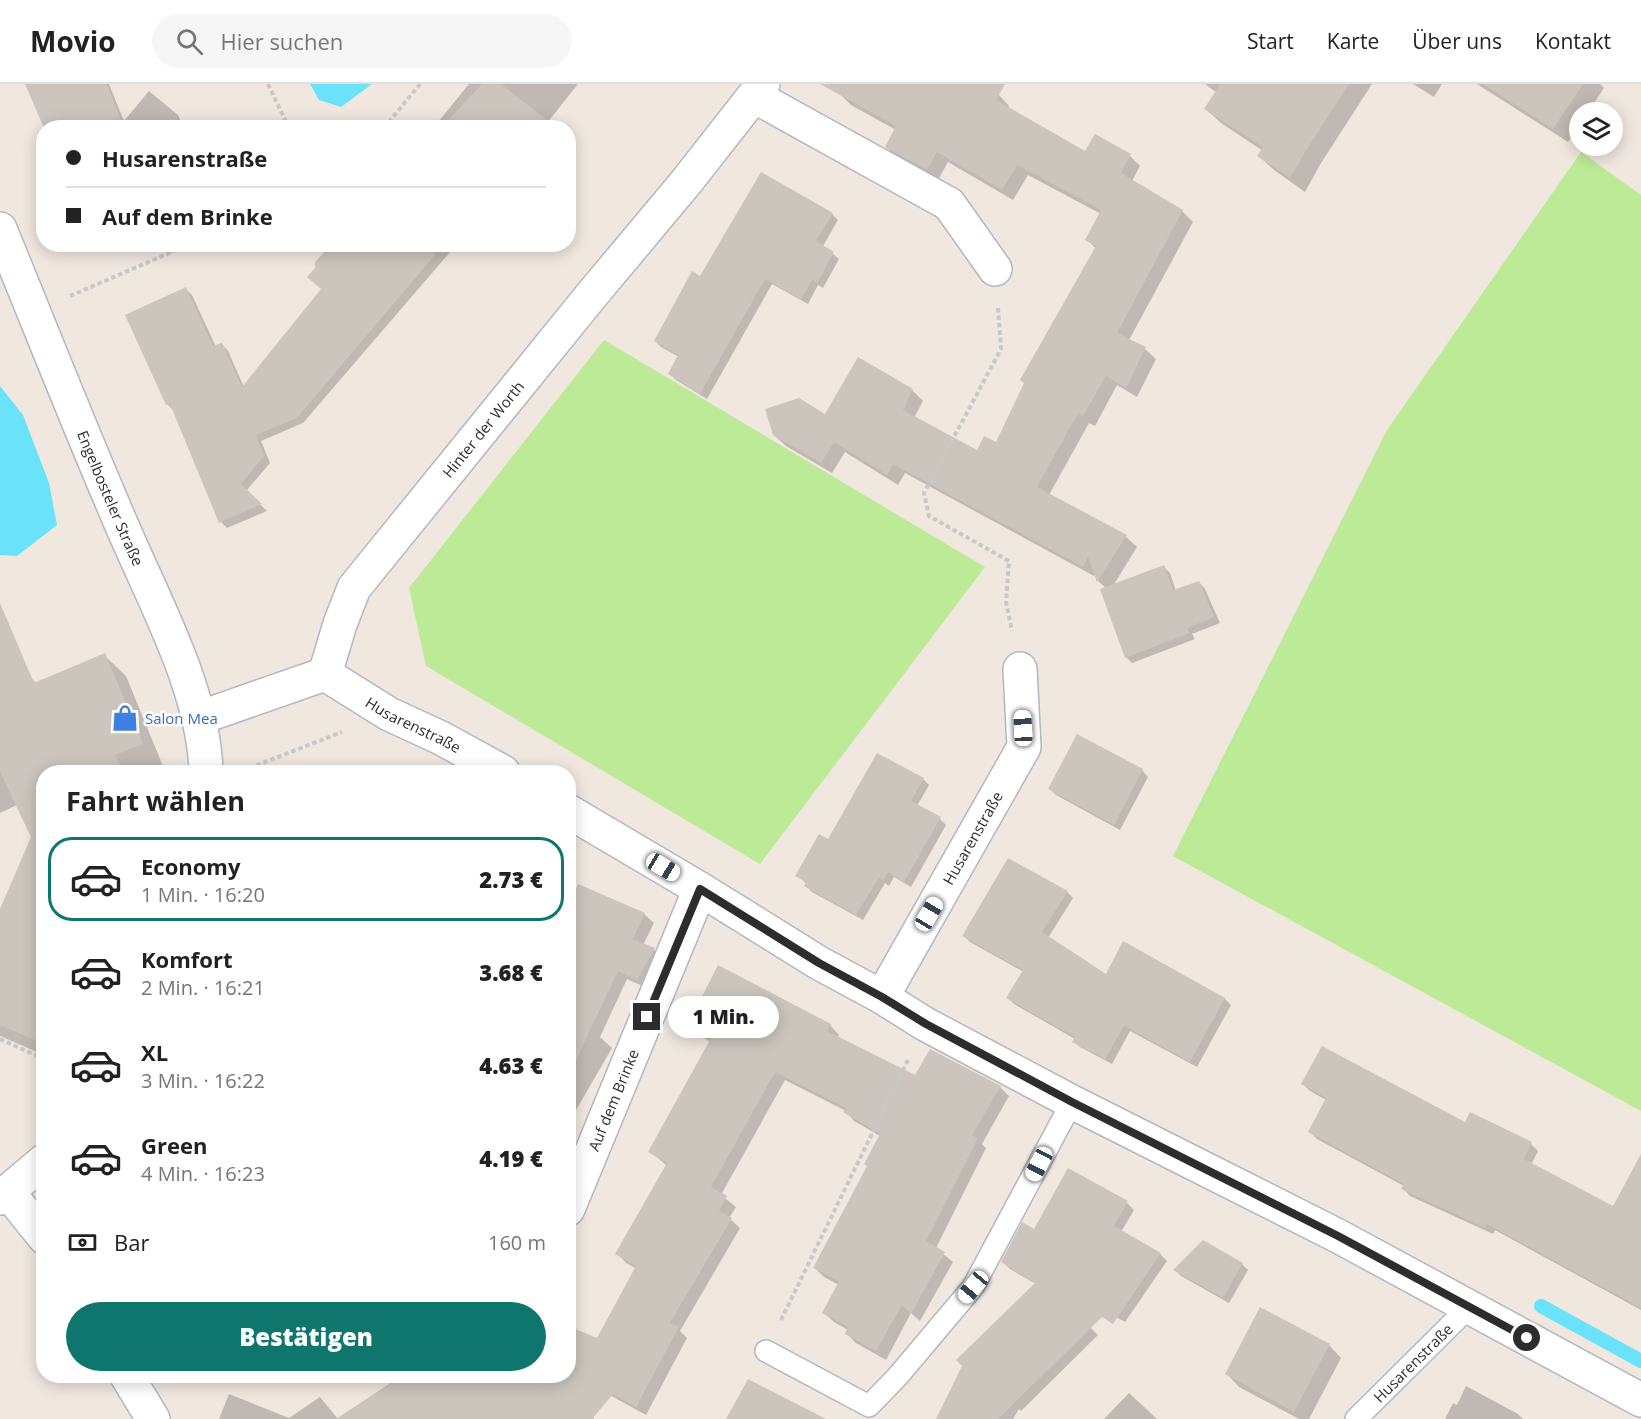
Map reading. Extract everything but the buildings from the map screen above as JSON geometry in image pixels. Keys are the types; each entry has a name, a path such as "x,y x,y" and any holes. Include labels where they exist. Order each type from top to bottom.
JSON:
{"street":[{"name":"Hinter der Worth","path":"325,674 354,588 687,181 758,90 949,204 995,269"},
{"name":"Engelbosteler Straße","path":"0,229 122,526 183,667 199,718 206,765"},
{"name":"Husarenstraße","path":"882,997 1024,747 1020,669"},
{"name":"Husarenstraße","path":"325,674 389,714 441,738 490,765"},
{"path":"199,718 325,674"},
{"path":"576,816 819,963 926,1024 1072,1102 1338,1236 1641,1400"},
{"name":"Auf dem Brinke","path":"576,1190 700,889"},
{"path":"36,1168 4,1195 36,1229"},
{"path":"131,1383 153,1419"}],"lane":[{"path":"766,1351 869,1406 973,1287 1072,1102"},
{"name":"Husarenstraße","path":"1356,1419 1470,1306"}],"path":[{"path":"268,84 285,120"},
{"path":"391,120 420,84"},
{"path":"34,312 172,252"},
{"path":"995,269 1001,349 924,493 929,516 1010,561 1006,602 1020,669"},
{"path":"255,765 389,714"},
{"path":"766,1351 926,1024"},
{"path":"0,1039 36,1055"}],"green space":[{"path":"1578,156 1587,156 1641,195 1641,1111 1173,856 1387,430"},
{"path":"604,340 985,567 760,864 426,666 409,588"}],"water":[{"path":"310,84 372,84 341,107 319,100"},
{"path":"0,386 23,415 49,483 57,525 17,556 0,555"}],"waterway":[{"path":"1541,1306 1641,1361"}],"place":[{"name":"Salon Mea","path":"125,718"}],"route":[{"path":"647,1017 700,889 819,963 926,1024 1072,1102 1338,1236 1527,1338"}]}
